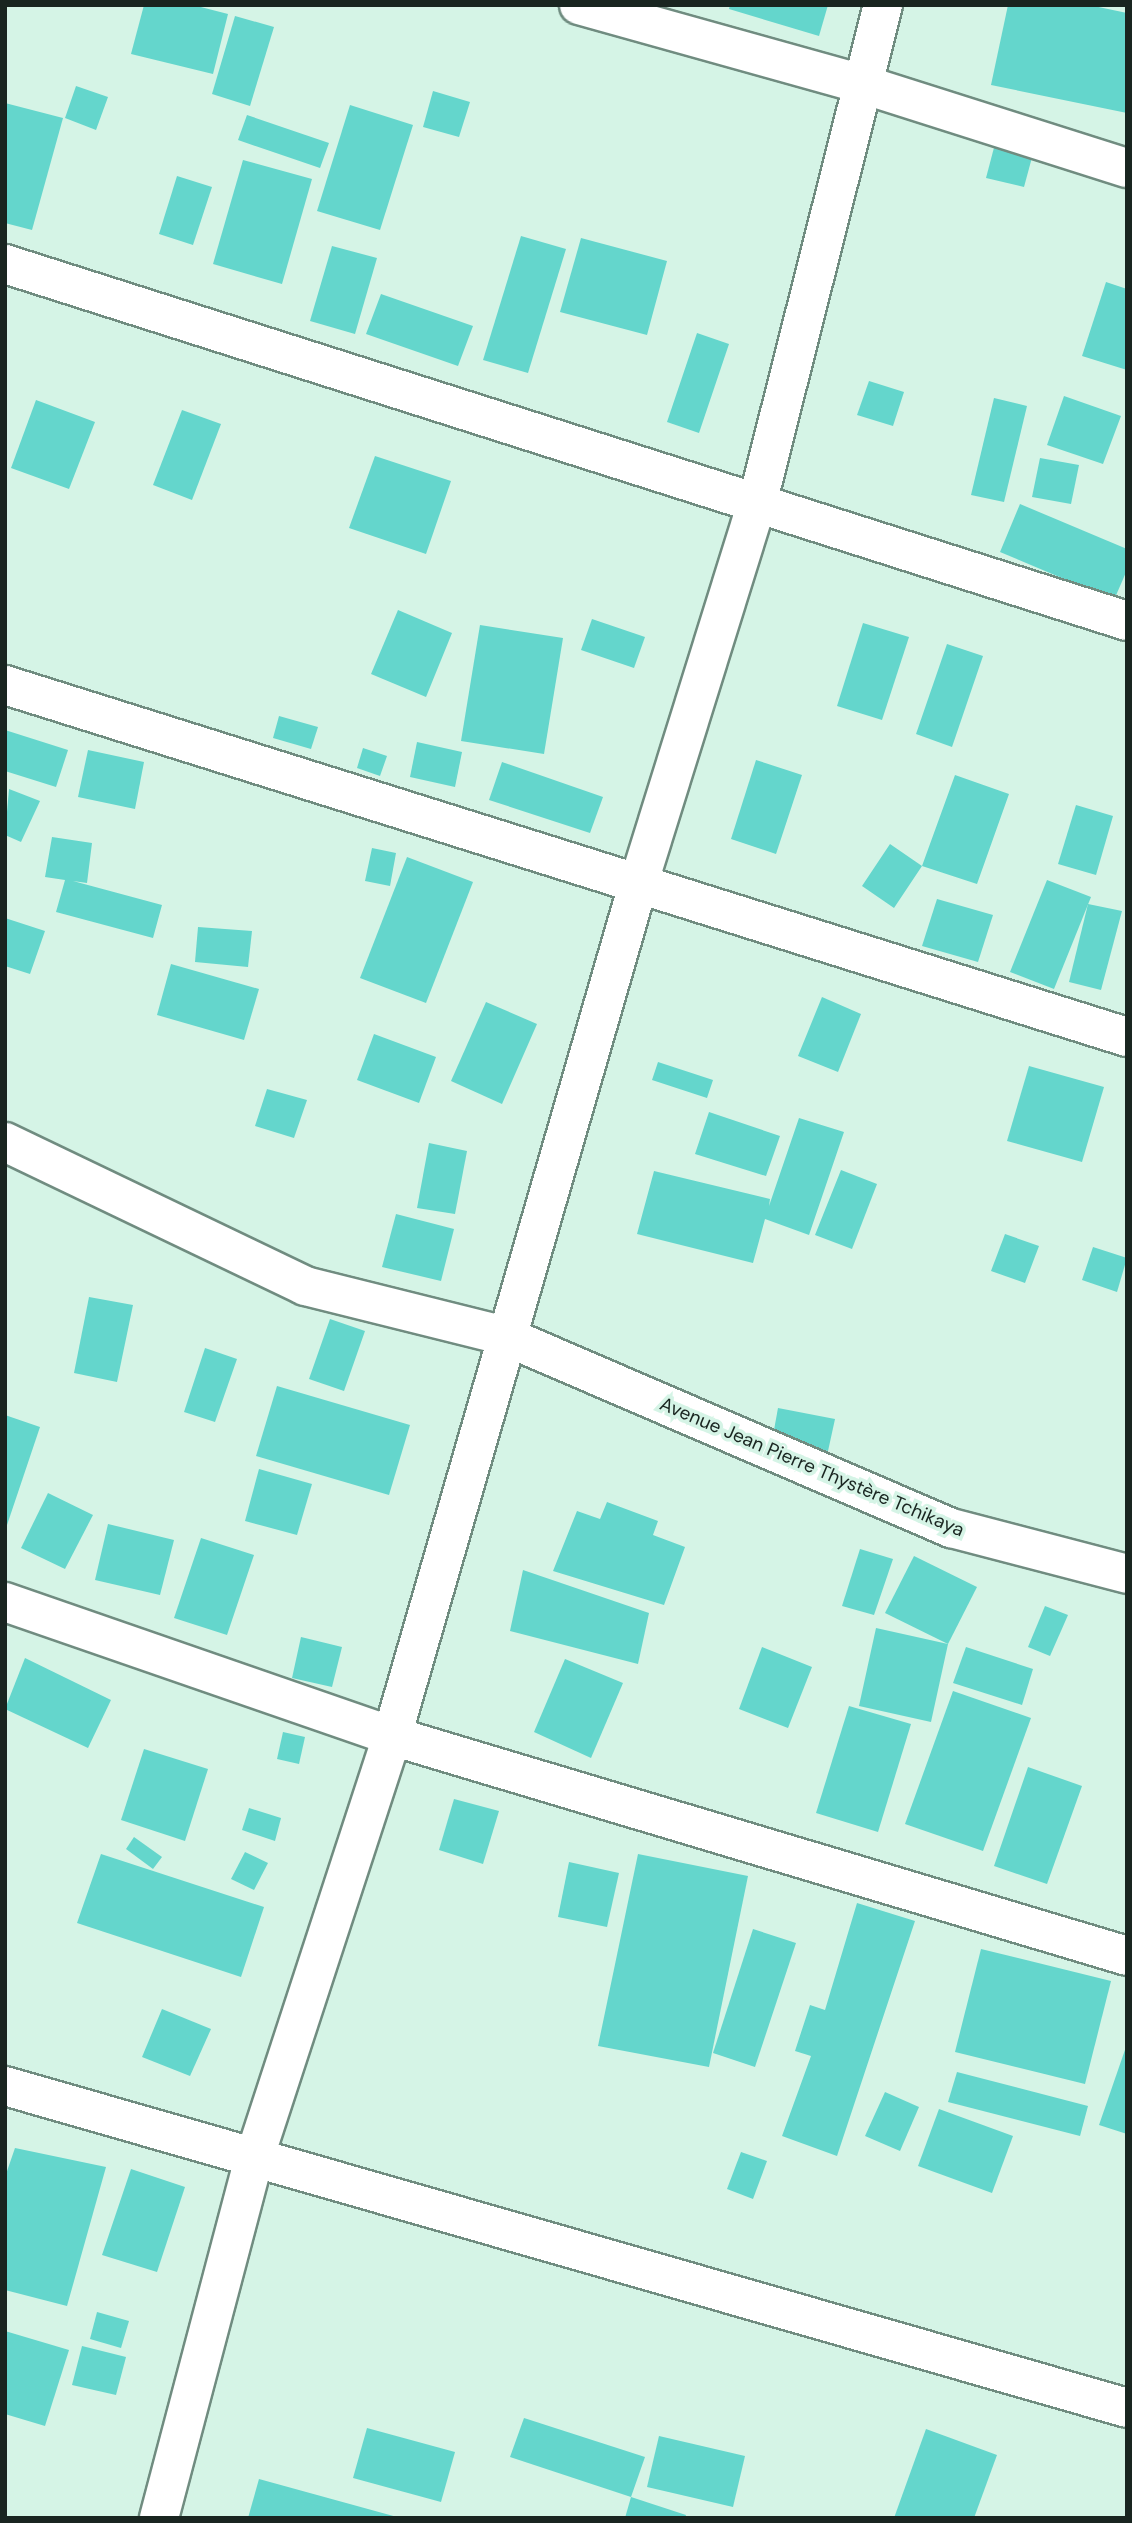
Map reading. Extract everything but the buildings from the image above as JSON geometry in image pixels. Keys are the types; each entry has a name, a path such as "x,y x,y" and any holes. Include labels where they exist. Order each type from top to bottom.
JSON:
{"street":[{"path":"579,5 862,84 1127,168"},
{"path":"159,2518 254,2159 392,1736 505,1336 638,885 757,504 883,5"},
{"path":"5,264 1127,621"},
{"path":"5,685 1127,1037"},
{"name":"Avenue Jean Pierre Thystère Tchikaya","path":"5,1142 305,1286 505,1336 951,1528 1127,1574"},
{"path":"5,1602 392,1736 1127,1956"},
{"path":"5,2086 1127,2408"}]}
